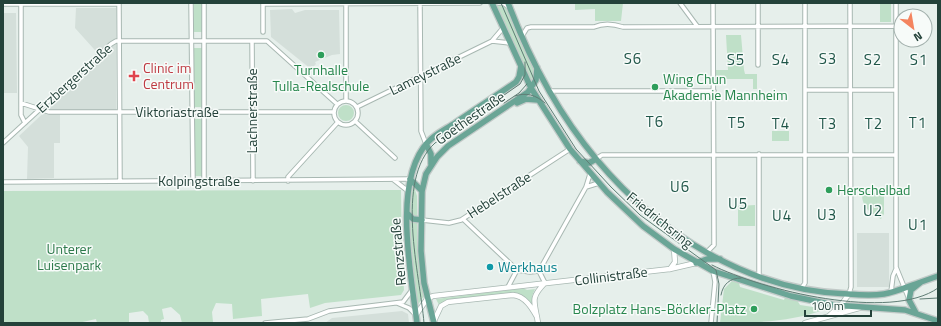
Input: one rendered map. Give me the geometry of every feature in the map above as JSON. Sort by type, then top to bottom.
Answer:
[{"type":"main road","name":"Friedrichsring","points":[[492,3],[531,88],[579,161],[599,184],[643,226],[674,249],[696,263],[713,271],[791,296],[841,305],[898,309],[916,313],[938,321]]},
{"type":"main road","name":"Friedrichsring","points":[[509,5],[522,36],[551,91],[596,159],[619,184],[653,216],[686,240],[722,260],[759,277],[801,289],[849,294],[881,294],[938,276]]},
{"type":"main road","name":"Goethestraße","points":[[410,179],[415,160],[426,144],[516,82],[519,77],[521,66]]},
{"type":"main road","points":[[531,88],[537,76],[537,66]]},
{"type":"main road","name":"Goethestraße","points":[[422,220],[422,191],[426,174],[431,165],[448,146],[512,103],[531,88]]},
{"type":"main road","points":[[512,103],[531,99],[538,100]]},
{"type":"main road","points":[[426,144],[431,154],[431,165]]},
{"type":"main road","points":[[579,161],[589,163],[596,159]]},
{"type":"main road","points":[[410,179],[422,191]]},
{"type":"main road","name":"Renzstraße","points":[[410,179],[406,213],[417,323]]},
{"type":"main road","points":[[406,213],[413,220],[422,220]]},
{"type":"main road","name":"Renzstraße","points":[[422,220],[422,263],[434,322]]},
{"type":"main road","points":[[696,263],[707,259],[722,260]]},
{"type":"main road","points":[[916,313],[910,301],[911,290],[921,282]]},
{"type":"street","points":[[3,4],[120,3],[120,181]]},
{"type":"street","points":[[191,3],[192,181]]},
{"type":"street","points":[[204,3],[204,181]]},
{"type":"street","points":[[263,32],[263,3],[479,3]]},
{"type":"street","points":[[346,3],[346,100]]},
{"type":"street","points":[[420,3],[421,131],[426,144]]},
{"type":"street","points":[[498,3],[509,5]]},
{"type":"street","points":[[680,3],[697,26]]},
{"type":"street","points":[[708,252],[714,245],[713,3]]},
{"type":"street","points":[[758,3],[758,65]]},
{"type":"street","points":[[801,289],[805,283],[805,3]]},
{"type":"street","points":[[828,317],[841,305],[849,294],[851,287],[850,3]]},
{"type":"street","points":[[21,4],[21,103],[22,119],[25,123]]},
{"type":"street","points":[[522,36],[527,28],[531,27],[594,27],[599,25],[617,25],[623,27],[893,26]]},
{"type":"street","name":"Lameystraße","points":[[357,107],[492,41],[503,28]]},
{"type":"street","name":"Erzbergerstraße","points":[[3,143],[110,44],[120,41],[267,41],[337,104]]},
{"type":"street","name":"Lachnerstraße","points":[[252,41],[252,181]]},
{"type":"street","points":[[492,41],[510,43]]},
{"type":"street","points":[[896,48],[896,270],[910,301]]},
{"type":"street","points":[[804,90],[896,90]]},
{"type":"street","points":[[551,91],[714,91]]},
{"type":"street","points":[[346,100],[352,102],[357,107],[358,114],[355,121],[348,125],[338,122],[334,112],[337,104],[346,100]]},
{"type":"street","name":"Viktoriastraße","points":[[21,103],[49,112],[334,112]]},
{"type":"street","points":[[355,121],[395,158]]},
{"type":"street","points":[[288,181],[288,177],[338,122]]},
{"type":"street","name":"Hebelstraße","points":[[422,220],[449,222],[463,219],[570,148]]},
{"type":"street","points":[[759,154],[759,277]]},
{"type":"street","points":[[596,159],[602,155],[896,155]]},
{"type":"street","points":[[540,271],[586,187],[590,174]]},
{"type":"street","name":"Kolpingstraße","points":[[3,182],[410,179]]},
{"type":"street","points":[[394,180],[408,191]]},
{"type":"street","points":[[586,187],[599,184]]},
{"type":"street","points":[[463,219],[517,270],[530,272],[540,271]]},
{"type":"street","points":[[670,269],[675,262],[674,249]]},
{"type":"street","name":"Collinistraße","points":[[428,298],[433,296],[508,287],[670,269],[696,263]]},
{"type":"street","points":[[508,287],[517,270]]},
{"type":"street","points":[[891,292],[893,276],[896,270]]},
{"type":"street","points":[[538,323],[535,294],[545,283],[540,271]]},
{"type":"street","points":[[711,323],[715,282],[713,271]]},
{"type":"street","points":[[265,323],[308,321],[329,311],[396,303],[406,300],[413,288]]},
{"type":"street","points":[[434,322],[441,306],[448,302],[513,295],[519,296],[528,303],[537,317]]},
{"type":"street","points":[[396,303],[411,310],[416,315],[428,298]]},
{"type":"street","points":[[805,323],[862,307]]},
{"type":"shaded area","points":[[76,8],[116,8],[116,111],[60,111],[60,143],[54,143],[54,178],[27,179],[28,147],[19,136],[102,58],[75,28]]},
{"type":"shaded area","points":[[292,9],[295,13],[305,10],[339,10],[340,54],[332,55],[315,62],[316,64],[311,69],[271,37],[270,10]]},
{"type":"shaded area","points":[[3,13],[16,13],[17,93],[3,93]]},
{"type":"shaded area","points":[[857,233],[889,233],[889,287],[857,287]]},
{"type":"shaded area","points":[[402,311],[408,314],[409,323],[325,323],[332,318]]},
{"type":"green space","points":[[194,3],[202,3],[202,32],[194,32]]},
{"type":"green space","points":[[575,3],[623,3],[621,21],[595,21],[595,9],[575,10]]},
{"type":"green space","points":[[880,3],[891,3],[891,22],[880,22]]},
{"type":"green space","points":[[499,5],[505,6],[534,67],[532,83],[497,8]]},
{"type":"green space","points":[[726,35],[741,35],[745,74],[757,74],[757,89],[753,89],[753,79],[716,79],[716,70],[728,70]]},
{"type":"green space","points":[[194,48],[202,48],[202,107],[194,107]]},
{"type":"green space","points":[[346,105],[352,107],[354,113],[352,119],[346,121],[340,119],[338,113],[340,107]]},
{"type":"green space","points":[[194,119],[202,119],[202,176],[194,176]]},
{"type":"green space","points":[[772,131],[789,131],[789,141],[772,141]]},
{"type":"green space","points":[[413,183],[417,196],[417,246],[424,296],[417,306],[409,221]]},
{"type":"green space","name":"Unterer Luisenpark","points":[[401,190],[404,290],[401,295],[325,303],[310,308],[308,294],[261,299],[262,316],[233,319],[232,304],[216,303],[212,312],[213,322],[182,323],[180,315],[171,307],[162,309],[164,319],[161,320],[161,323],[149,323],[148,316],[143,311],[129,313],[129,323],[97,323],[96,319],[78,323],[3,323],[3,191]]},
{"type":"green space","points":[[872,193],[882,193],[884,195],[884,214],[881,219],[865,207],[862,199],[862,195],[871,195]]},
{"type":"green space","points":[[755,205],[755,226],[738,226],[738,206]]},
{"type":"green space","points":[[732,281],[739,283],[740,287],[784,300],[785,297],[797,300],[800,305],[826,309],[800,317],[773,321],[720,323],[724,289]]},
{"type":"green space","points":[[523,288],[527,290],[535,289],[532,296],[532,305],[523,296],[514,293],[447,301],[439,305],[436,299]]},
{"type":"tram line","points":[[501,3],[539,91],[576,149],[611,187],[640,215],[716,270],[719,284],[717,323]]},
{"type":"tram line","points":[[424,323],[415,254],[412,203],[415,180],[423,159],[435,143],[520,84],[525,75],[525,62]]},
{"type":"tram line","points":[[504,103],[519,93],[527,84]]},
{"type":"tram line","points":[[515,96],[523,94],[531,95],[545,103]]},
{"type":"tram line","points":[[712,265],[734,275],[761,284],[826,299],[859,302],[890,302],[917,298],[938,288]]},
{"type":"tram line","points":[[721,295],[723,288],[730,280],[741,278]]},
{"type":"tram line","points":[[920,299],[938,298]]},
{"type":"place","name":"Turnhalle Tulla-Realschule","points":[[321,55]]},
{"type":"place","name":"Clinic im Centrum","points":[[134,76]]},
{"type":"place","name":"Wing Chun Akademie Mannheim","points":[[655,87]]},
{"type":"place","name":"Herschelbad","points":[[829,190]]},
{"type":"place","name":"Werkhaus","points":[[490,267]]},
{"type":"place","name":"Bolzplatz Hans-Böckler-Platz","points":[[754,309]]},
{"type":"district","name":"S6","points":[[633,59]]},
{"type":"district","name":"S3","points":[[828,59]]},
{"type":"district","name":"S5","points":[[736,60]]},
{"type":"district","name":"S4","points":[[781,60]]},
{"type":"district","name":"S2","points":[[873,60]]},
{"type":"district","name":"S1","points":[[919,60]]},
{"type":"district","name":"T6","points":[[655,122]]},
{"type":"district","name":"T5","points":[[737,123]]},
{"type":"district","name":"T1","points":[[918,123]]},
{"type":"district","name":"T4","points":[[781,124]]},
{"type":"district","name":"T3","points":[[828,124]]},
{"type":"district","name":"T2","points":[[874,124]]},
{"type":"district","name":"U6","points":[[680,187]]},
{"type":"district","name":"U5","points":[[738,204]]},
{"type":"district","name":"U2","points":[[873,211]]},
{"type":"district","name":"U3","points":[[827,215]]},
{"type":"district","name":"U4","points":[[782,216]]},
{"type":"district","name":"U1","points":[[918,225]]}]
